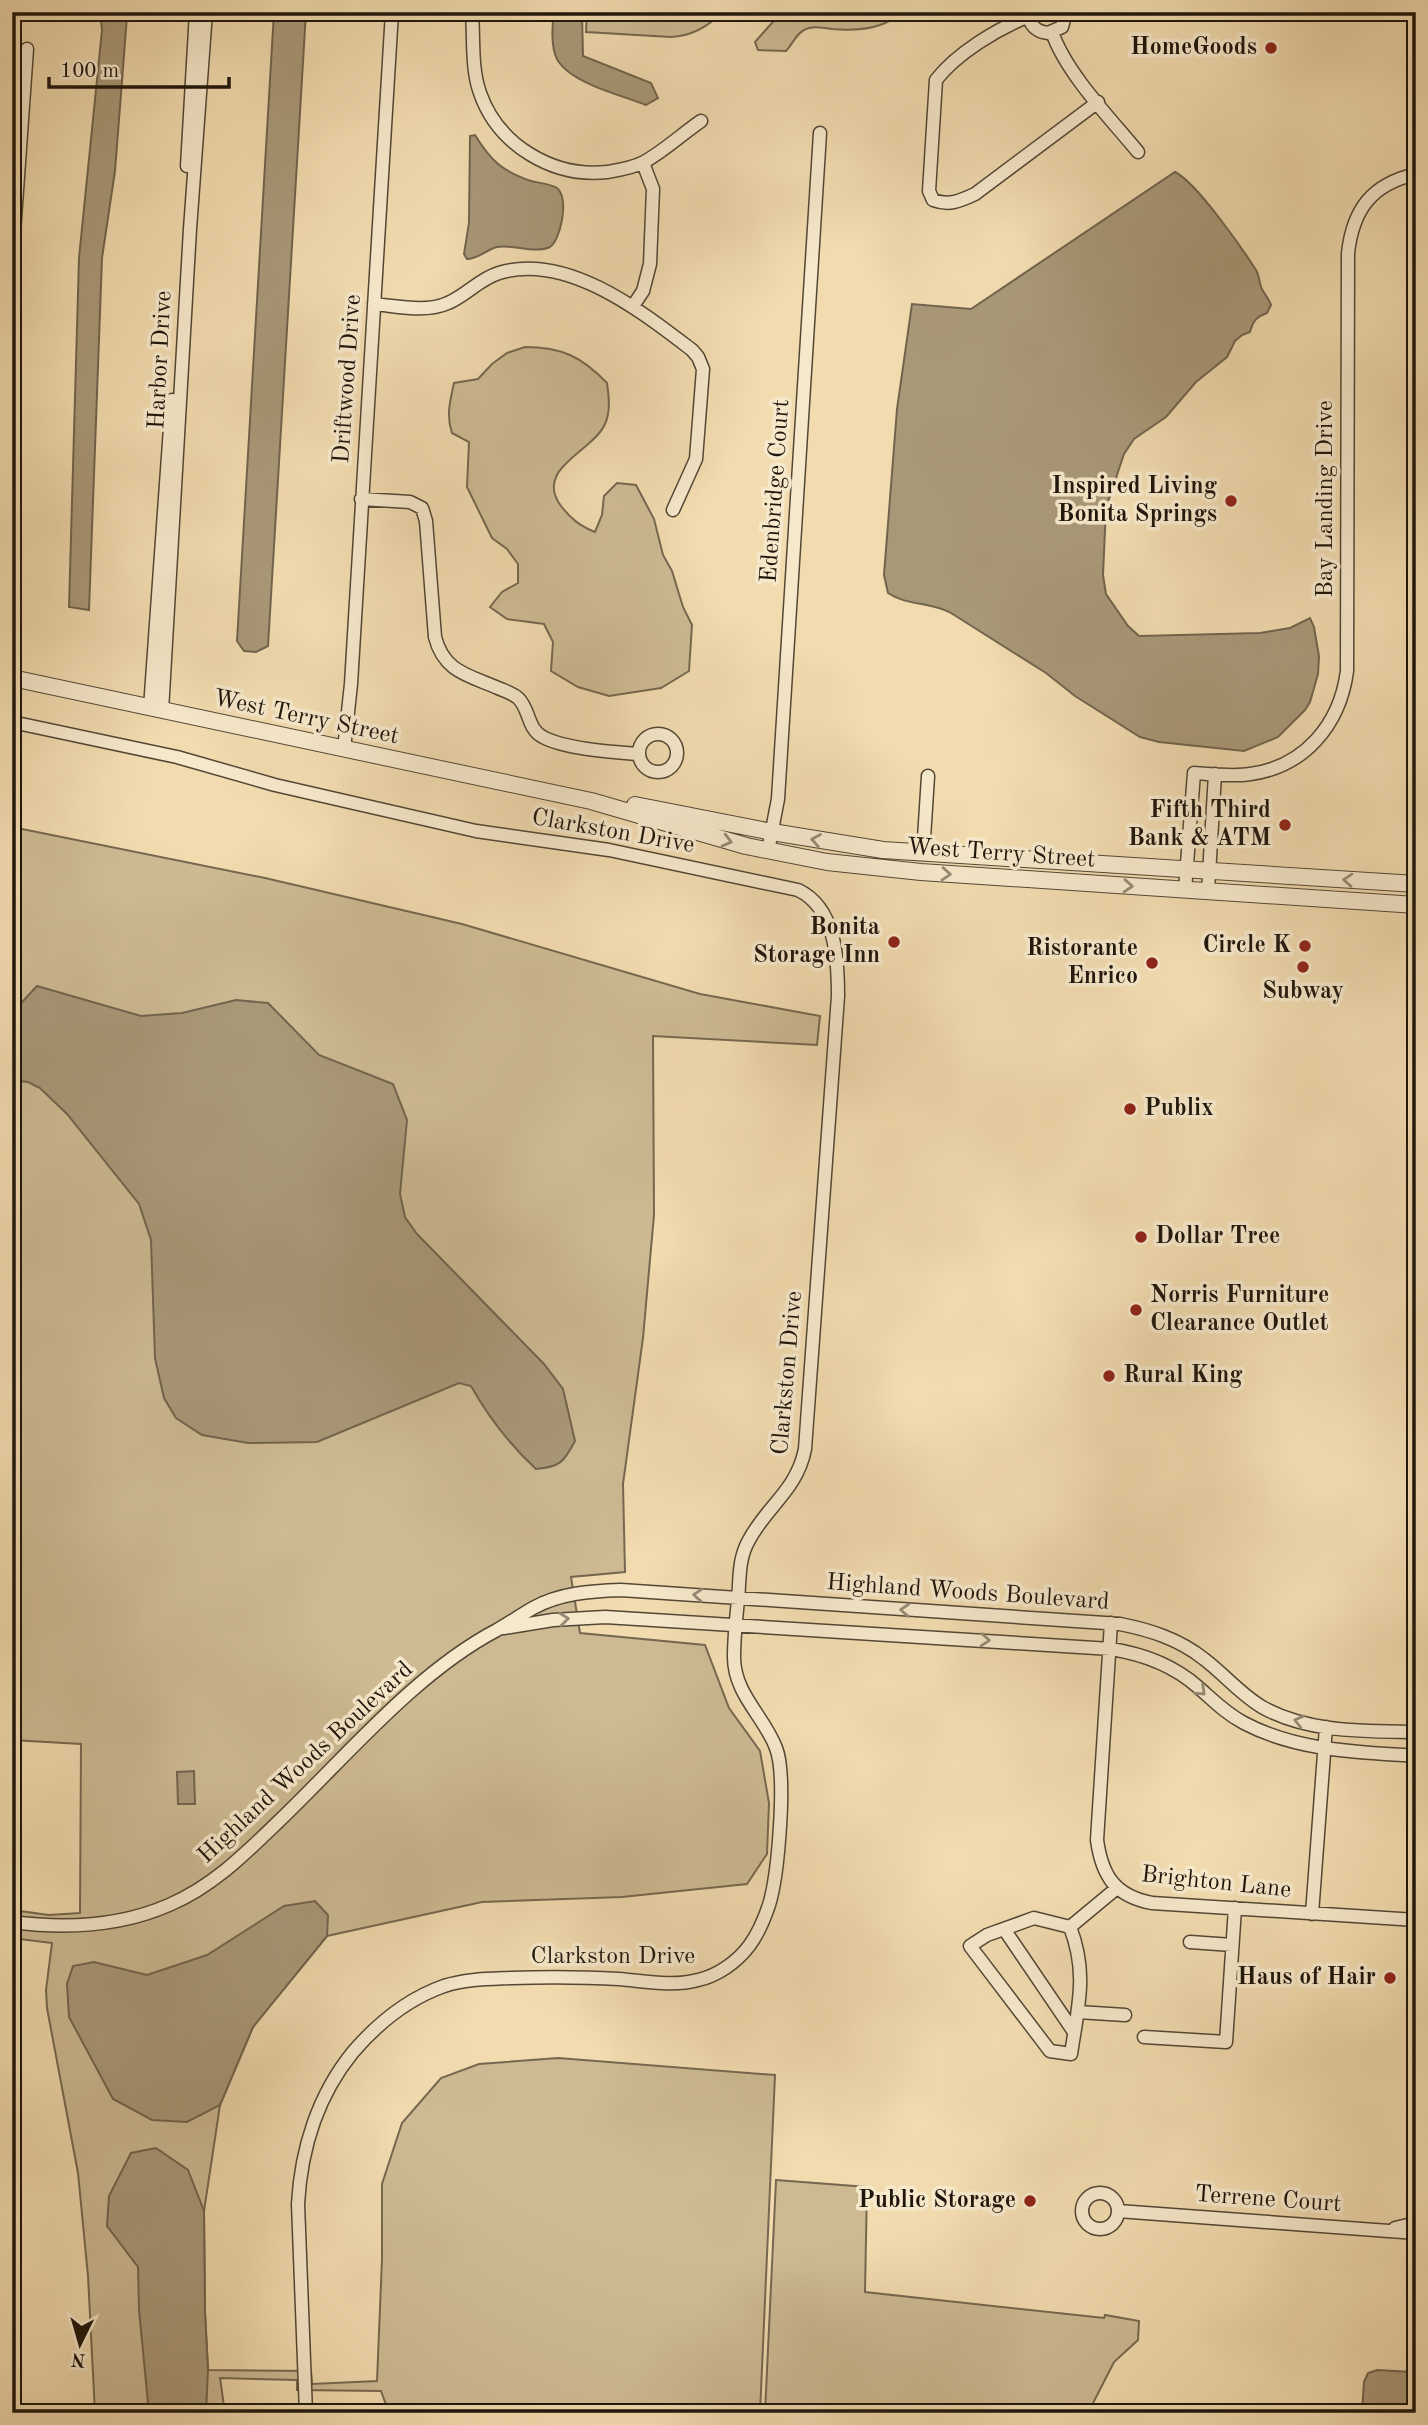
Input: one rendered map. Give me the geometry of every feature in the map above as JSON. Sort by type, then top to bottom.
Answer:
[{"type":"street","name":"Harbor Drive","points":[[156,710],[196,12]]},
{"type":"street","name":"Harbor Drive","points":[[156,710],[206,12]]},
{"type":"street","name":"Driftwood Drive","points":[[344,749],[351,684],[391,12]]},
{"type":"street","points":[[472,12],[476,78],[480,93],[493,119],[513,141],[546,163],[572,171],[601,173],[643,163],[701,121]]},
{"type":"street","points":[[1066,12],[1062,27],[1042,33],[1036,30],[1029,14],[992,34],[944,69],[936,80],[929,191],[933,200],[943,204],[953,203],[975,194],[1098,102]]},
{"type":"street","points":[[1052,32],[1058,49],[1070,68],[1138,152]]},
{"type":"street","points":[[12,261],[27,49]]},
{"type":"street","name":"Edenbridge Court","points":[[768,851],[778,799],[820,133]]},
{"type":"street","points":[[633,306],[643,291],[650,264],[653,189],[643,163]]},
{"type":"street","name":"Bay Landing Drive","points":[[1185,890],[1194,772],[1246,775],[1280,767],[1313,745],[1325,730],[1340,702],[1347,671],[1350,233],[1363,205],[1378,189],[1398,178],[1416,174]]},
{"type":"street","points":[[373,304],[437,307],[449,303],[486,278],[525,269],[552,272],[588,283],[633,306],[692,350],[703,369],[696,459],[673,510]]},
{"type":"street","points":[[361,499],[410,502],[422,508],[426,521],[435,637],[438,650],[445,661],[455,670],[514,694],[524,704],[533,730],[544,738],[581,747],[639,754]]},
{"type":"street","name":"West Terry Street","points":[[12,678],[591,801],[768,851],[827,862],[899,870],[1416,905]]},
{"type":"street","name":"Clarkston Drive","points":[[12,722],[177,757],[294,789],[493,834],[608,850],[798,890],[810,895],[819,905],[826,918],[835,949],[838,996],[805,1450],[795,1480],[750,1537],[740,1566],[734,1660],[736,1673],[749,1705],[777,1750],[781,1768],[774,1882],[769,1905],[756,1934],[737,1959],[709,1977],[668,1983],[569,1976],[472,1980],[446,1986],[404,2005],[364,2039],[348,2059],[321,2103],[308,2139],[301,2173],[298,2204],[306,2413]]},
{"type":"street","points":[[1208,891],[1215,774]]},
{"type":"street","points":[[923,854],[928,776]]},
{"type":"street","name":"West Terry Street","points":[[591,801],[626,803],[856,847],[923,854],[1416,884]]},
{"type":"street","name":"Highland Woods Boulevard","points":[[12,1922],[55,1927],[102,1924],[154,1911],[200,1889],[239,1860],[440,1665],[468,1645],[535,1607],[552,1600],[588,1592],[621,1590],[1111,1623],[1146,1629],[1170,1638],[1204,1658],[1242,1693],[1265,1709],[1295,1720],[1326,1727],[1416,1732]]},
{"type":"street","name":"Highland Woods Boulevard","points":[[497,1630],[553,1620],[605,1617],[1111,1649],[1141,1655],[1169,1667],[1198,1687],[1215,1705],[1244,1723],[1284,1740],[1324,1748],[1416,1756]]},
{"type":"street","name":"Brighton Lane","points":[[1111,1623],[1097,1840],[1102,1867],[1117,1888],[1128,1896],[1152,1903],[1416,1920]]},
{"type":"street","points":[[1312,1914],[1326,1727]]},
{"type":"street","points":[[1070,1927],[1117,1888]]},
{"type":"street","points":[[1144,2037],[1226,2042],[1235,1908]]},
{"type":"street","points":[[1034,1918],[1070,1927],[1078,1949],[1081,1996],[1071,2054],[1050,2051],[970,1946],[1034,1918]]},
{"type":"street","points":[[1004,1929],[1074,2032]]},
{"type":"street","points":[[1190,1942],[1232,1945]]},
{"type":"street","points":[[1078,2012],[1125,2015]]},
{"type":"street","name":"Terrene Court","points":[[1118,2211],[1416,2233]]},
{"type":"street","points":[[1391,2230],[1416,2223]]},
{"type":"shaded area","points":[[100,12],[126,12],[127,16],[115,171],[102,258],[89,610],[69,607],[79,258],[102,30]]},
{"type":"shaded area","points":[[274,12],[306,12],[268,646],[256,652],[244,651],[237,641]]},
{"type":"shaded area","points":[[554,12],[582,12],[583,56],[651,83],[658,98],[646,105],[586,82],[565,69],[554,50]]},
{"type":"shaded area","points":[[587,12],[722,12],[699,30],[671,37],[586,32]]},
{"type":"shaded area","points":[[749,12],[901,12],[886,23],[869,28],[807,28],[786,51],[758,50],[755,42],[779,15]]},
{"type":"shaded area","points":[[475,135],[486,152],[505,169],[531,181],[557,188],[561,193],[562,219],[557,237],[550,247],[538,250],[497,247],[467,259],[464,254],[469,223],[470,136]]},
{"type":"shaded area","points":[[1175,172],[1195,188],[1230,232],[1256,270],[1271,305],[1267,313],[1252,325],[1250,332],[1235,341],[1227,357],[1196,382],[1166,417],[1134,439],[1124,454],[1106,508],[1103,575],[1106,594],[1128,626],[1139,636],[1260,633],[1290,628],[1310,618],[1319,656],[1318,674],[1310,702],[1278,737],[1244,751],[1159,742],[1140,737],[951,613],[903,600],[888,593],[884,575],[897,409],[912,304],[971,309]]},
{"type":"shaded area","points":[[525,347],[550,349],[570,355],[589,366],[607,383],[609,410],[604,426],[559,472],[554,482],[555,493],[561,506],[572,518],[595,532],[602,515],[604,496],[617,483],[636,485],[654,519],[663,555],[672,571],[683,607],[692,625],[689,671],[661,688],[609,696],[578,687],[551,671],[553,642],[544,624],[507,619],[490,607],[502,592],[518,583],[518,564],[507,549],[492,538],[467,487],[469,442],[452,433],[449,421],[450,402],[454,383],[478,379],[507,353]]},
{"type":"shaded area","points":[[12,827],[265,878],[462,924],[700,994],[820,1016],[817,1045],[653,1036],[654,1215],[643,1338],[623,1484],[625,1572],[571,1577],[580,1633],[705,1645],[729,1708],[760,1751],[769,1803],[767,1854],[747,1884],[622,1897],[482,1902],[327,1936],[253,2027],[220,2105],[204,2211],[208,2370],[311,2371],[312,2384],[377,2381],[382,2184],[402,2123],[441,2078],[479,2064],[558,2058],[775,2075],[760,2413],[389,2413],[381,2391],[297,2390],[297,2380],[220,2378],[225,2413],[95,2413],[88,2276],[78,2173],[47,2008],[46,1990],[52,1943],[12,1938],[12,1910],[49,1915],[80,1913],[81,1744],[12,1740]]},
{"type":"shaded area","points":[[37,986],[141,1016],[182,1013],[236,1000],[268,1003],[319,1055],[393,1084],[407,1120],[400,1194],[405,1217],[417,1234],[544,1364],[563,1389],[575,1441],[564,1459],[551,1467],[536,1469],[500,1430],[471,1386],[459,1383],[317,1442],[248,1443],[202,1435],[176,1418],[164,1398],[155,1358],[151,1240],[139,1204],[67,1114],[40,1088],[28,1082],[12,1080],[12,1018]]},
{"type":"shaded area","points":[[194,1771],[195,1804],[178,1804],[177,1772]]},
{"type":"shaded area","points":[[315,1901],[328,1915],[327,1936],[253,2027],[220,2105],[187,2122],[152,2120],[113,2099],[69,2017],[67,1984],[73,1966],[94,1962],[147,1975],[207,1955],[284,1906]]},
{"type":"shaded area","points":[[156,2148],[188,2170],[204,2211],[208,2370],[206,2413],[149,2413],[139,2310],[138,2267],[107,2226],[109,2196],[131,2153]]},
{"type":"shaded area","points":[[776,2180],[867,2187],[865,2292],[1104,2318],[1105,2315],[1139,2321],[1138,2340],[1114,2362],[1088,2413],[765,2413]]},
{"type":"shaded area","points":[[1377,2370],[1412,2372],[1415,2377],[1413,2413],[1362,2413],[1364,2382],[1368,2373]]},
{"type":"place","name":"HomeGoods","points":[[1271,48]]},
{"type":"place","name":"Inspired Living Bonita Springs","points":[[1231,501]]},
{"type":"place","name":"Fifth Third Bank & ATM","points":[[1285,825]]},
{"type":"place","name":"Bonita Storage Inn","points":[[894,942]]},
{"type":"place","name":"Circle K","points":[[1305,946]]},
{"type":"place","name":"Ristorante Enrico","points":[[1152,963]]},
{"type":"place","name":"Subway","points":[[1303,967]]},
{"type":"place","name":"Publix","points":[[1130,1109]]},
{"type":"place","name":"Dollar Tree","points":[[1141,1237]]},
{"type":"place","name":"Norris Furniture Clearance Outlet","points":[[1136,1310]]},
{"type":"place","name":"Rural King","points":[[1109,1376]]},
{"type":"place","name":"Haus of Hair","points":[[1390,1978]]},
{"type":"place","name":"Public Storage","points":[[1030,2201]]}]
